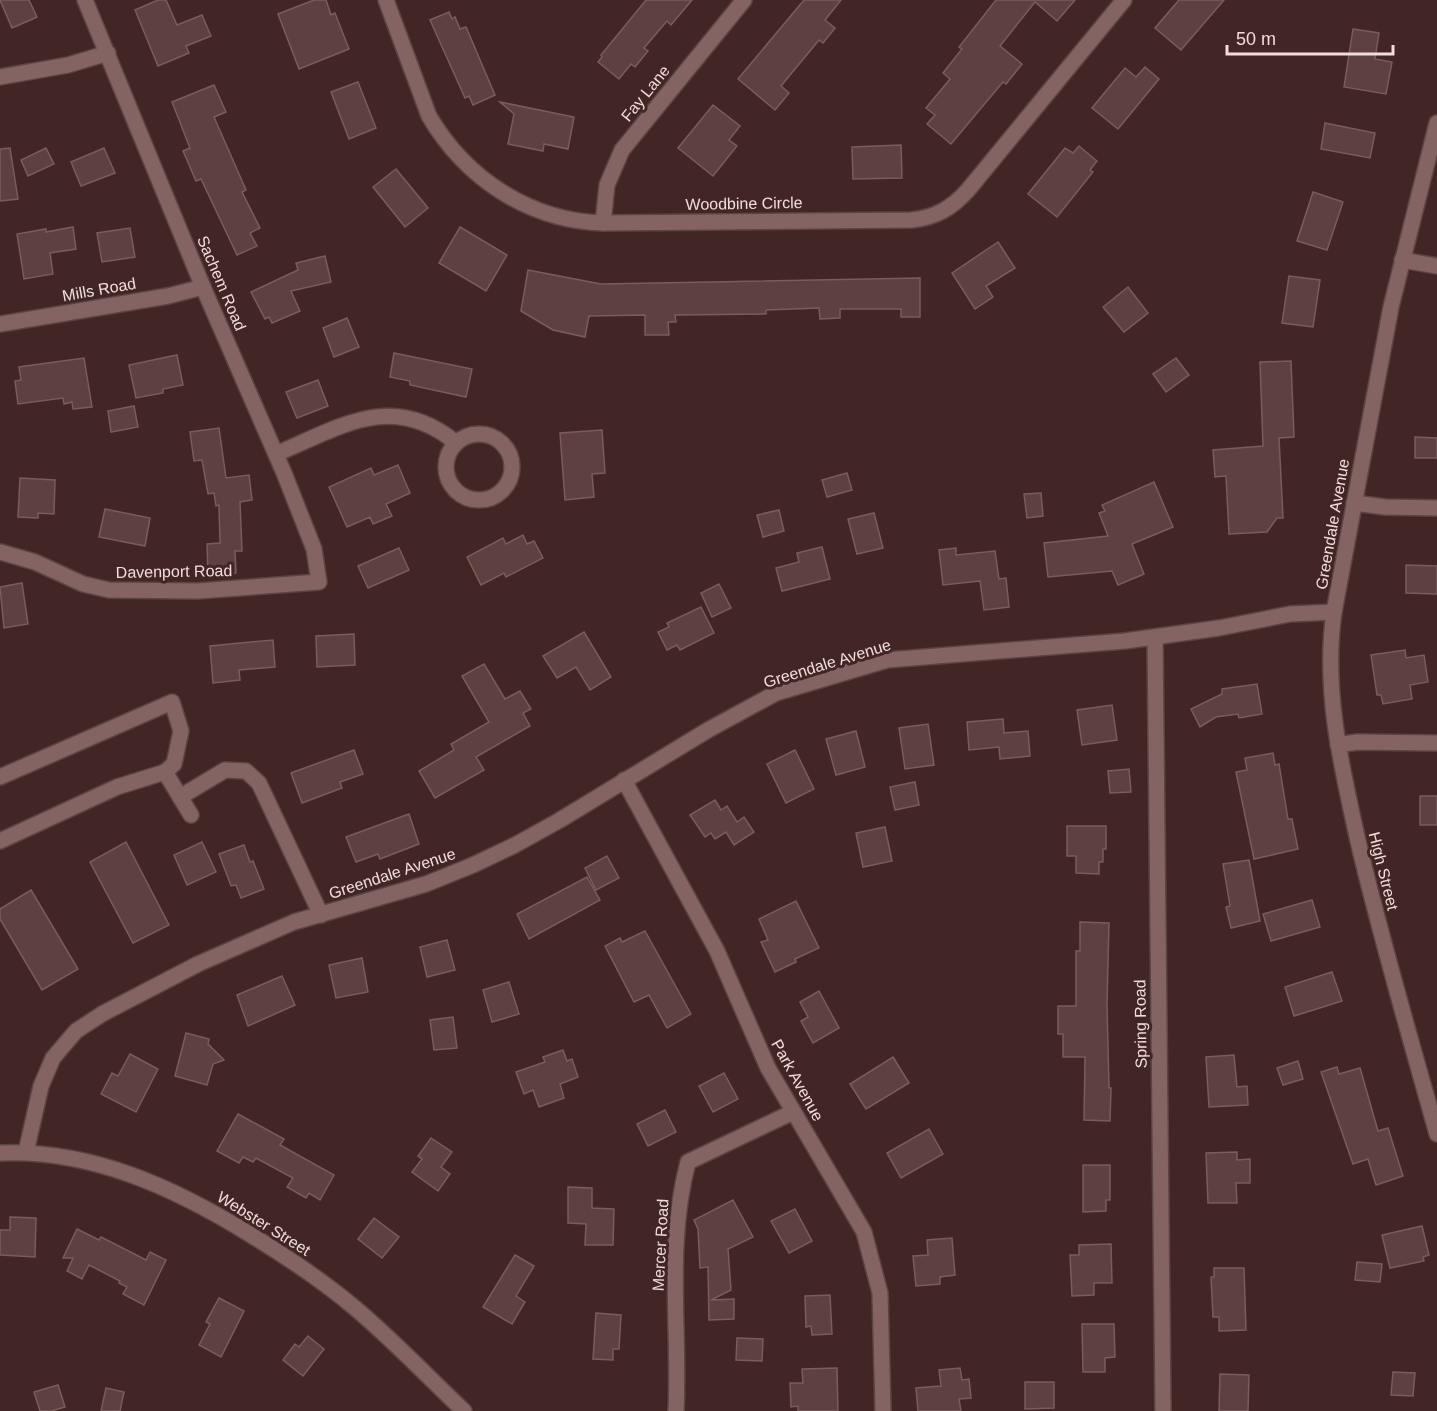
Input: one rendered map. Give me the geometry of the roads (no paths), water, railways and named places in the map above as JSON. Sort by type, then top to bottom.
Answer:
[{"type":"street","name":"Sachem Road","points":[[85,0],[203,287],[276,454],[314,549],[320,582]]},
{"type":"street","name":"Woodbine Circle","points":[[386,0],[429,116],[460,160],[493,187],[527,206],[564,219],[603,223],[911,220],[923,219],[942,212],[960,200],[1124,0]]},
{"type":"street","name":"Fay Lane","points":[[603,223],[607,185],[622,150],[744,0]]},
{"type":"street","points":[[0,77],[68,65],[108,53]]},
{"type":"street","name":"Greendale Avenue","points":[[26,1152],[41,1086],[53,1058],[76,1031],[102,1014],[220,953],[294,922],[426,884],[515,845],[708,730],[776,693],[887,660],[1155,637],[1219,628],[1290,614],[1312,611],[1334,612],[1402,260],[1437,123]]},
{"type":"street","points":[[1402,260],[1437,266]]},
{"type":"street","name":"Mills Road","points":[[0,324],[168,296],[203,287]]},
{"type":"street","points":[[276,454],[349,424],[376,416],[399,417],[427,424],[455,442]]},
{"type":"street","points":[[480,433],[494,437],[504,445],[511,457],[512,470],[508,483],[499,493],[487,500],[475,500],[463,497],[453,489],[447,478],[445,465],[448,453],[455,442],[467,435],[480,433]]},
{"type":"street","points":[[1354,503],[1385,507],[1437,508]]},
{"type":"street","name":"Davenport Road","points":[[0,552],[36,562],[83,584],[109,590],[198,591],[320,582]]},
{"type":"street","name":"High Street","points":[[1334,612],[1330,674],[1338,745],[1369,889],[1437,1134]]},
{"type":"street","name":"Spring Road","points":[[1155,637],[1163,1411]]},
{"type":"street","points":[[0,777],[172,702],[181,731],[174,764],[165,772],[117,787],[0,841]]},
{"type":"street","points":[[1338,745],[1357,742],[1437,742]]},
{"type":"street","points":[[180,797],[225,770],[246,771],[259,783],[321,915]]},
{"type":"street","points":[[165,772],[191,815]]},
{"type":"street","name":"Park Avenue","points":[[624,780],[717,951],[768,1068],[864,1232],[880,1293],[883,1411]]},
{"type":"street","name":"Mercer Road","points":[[676,1411],[676,1228],[680,1192],[688,1161],[793,1112]]},
{"type":"street","name":"Webster Street","points":[[0,1153],[26,1152],[79,1160],[129,1174],[190,1200],[310,1273],[354,1307],[398,1346],[464,1411]]}]
